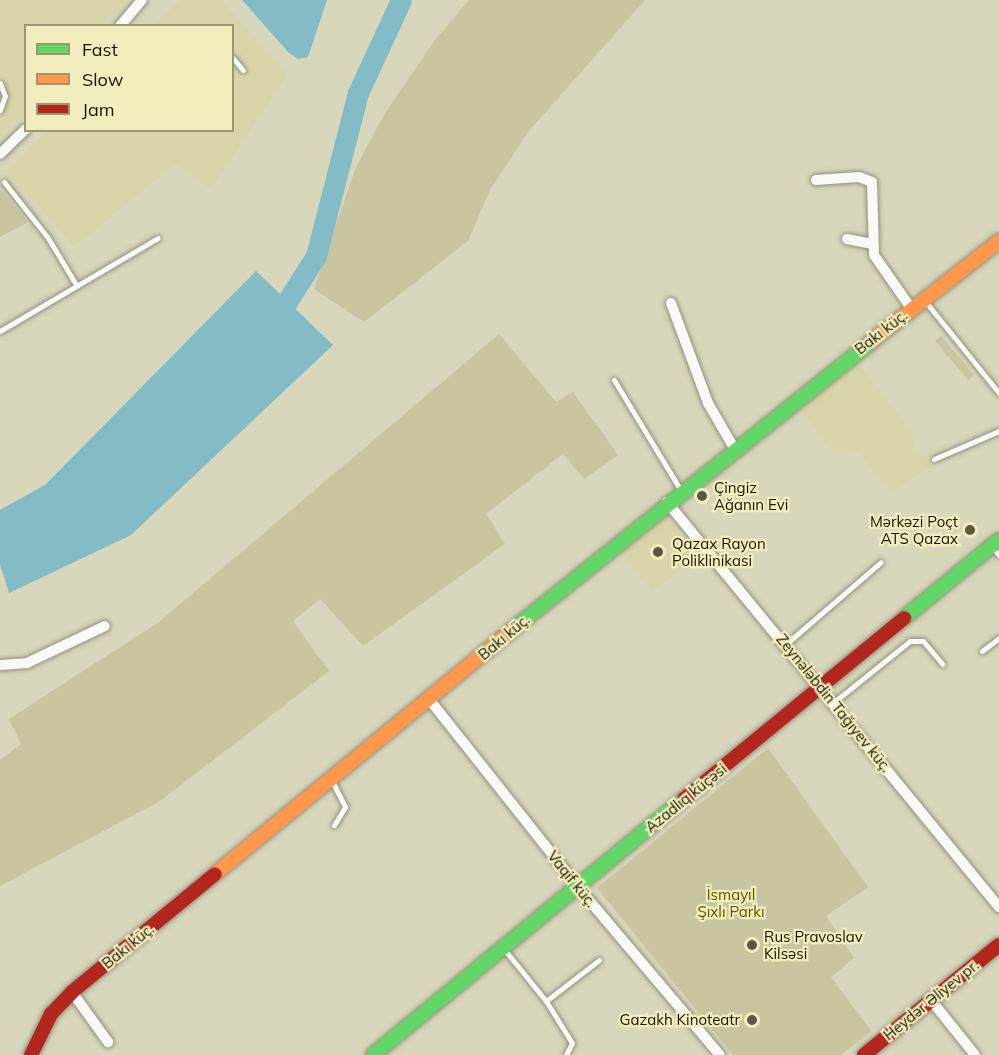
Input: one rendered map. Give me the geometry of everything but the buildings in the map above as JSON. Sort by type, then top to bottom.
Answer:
[{"type":"street","points":[[122,24],[142,0]]},
{"type":"street","points":[[0,154],[24,131]]},
{"type":"street","points":[[816,180],[859,177],[872,182],[872,244],[878,264],[911,308]]},
{"type":"street","points":[[847,239],[872,244]]},
{"type":"street","name":"Bakı küç.","points":[[31,1055],[51,1014],[72,992],[681,490],[999,241]]},
{"type":"street","points":[[671,303],[708,403],[734,448]]},
{"type":"street","name":"Zeynələbdin Tağıyev küç.","points":[[667,502],[822,687],[999,908]]},
{"type":"street","name":"Azadlıq küçəsi","points":[[372,1055],[996,547]]},
{"type":"street","points":[[0,665],[27,663],[105,626]]},
{"type":"street","name":"Vaqif küç.","points":[[429,699],[577,886],[720,1055]]},
{"type":"street","name":"Heydər Əliyev pr.","points":[[864,1055],[999,945]]},
{"type":"street","points":[[72,992],[108,1042]]},
{"type":"street","points":[[931,1000],[975,1055]]},
{"type":"lane","points":[[234,59],[243,70]]},
{"type":"lane","points":[[0,83],[5,96],[0,110]]},
{"type":"lane","points":[[4,182],[48,238],[77,286]]},
{"type":"lane","points":[[0,331],[158,238]]},
{"type":"lane","points":[[923,299],[999,393]]},
{"type":"lane","points":[[614,380],[681,490]]},
{"type":"lane","points":[[934,459],[999,431]]},
{"type":"lane","points":[[786,644],[881,562]]},
{"type":"lane","points":[[982,651],[999,638]]},
{"type":"lane","points":[[834,702],[910,641],[923,641],[942,664]]},
{"type":"lane","points":[[331,780],[345,807],[334,825]]},
{"type":"lane","points":[[503,947],[546,1001],[572,1043],[566,1055]]},
{"type":"lane","points":[[546,1001],[599,960]]},
{"type":"shaded area","points":[[0,0],[127,0],[105,24],[24,24],[24,114],[0,138]]},
{"type":"shaded area","points":[[180,0],[221,0],[288,74],[211,189],[175,164],[74,247],[6,171],[46,132],[234,132],[234,24],[155,24]]},
{"type":"shaded area","points":[[858,363],[911,431],[916,454],[929,458],[932,466],[890,493],[858,451],[834,454],[800,409]]},
{"type":"shaded area","name":"Qazax Rayon Poliklinikasi","points":[[663,513],[698,554],[653,592],[618,551]]},
{"type":"green space","points":[[469,0],[645,0],[528,132],[490,190],[468,241],[364,322],[314,289],[356,167],[385,113],[435,40]]},
{"type":"green space","points":[[0,189],[28,222],[0,237]]},
{"type":"green space","points":[[499,334],[556,402],[573,392],[618,455],[584,479],[563,454],[486,514],[505,544],[363,646],[320,599],[293,621],[329,671],[160,801],[0,886],[0,760],[21,744],[9,719],[159,622]]},
{"type":"green space","points":[[941,336],[974,375],[968,380],[935,341]]},
{"type":"green space","name":"İsmayıl Şıxlı Parkı","points":[[768,748],[868,887],[826,916],[854,958],[831,977],[871,1031],[841,1055],[733,1055],[597,888]]},
{"type":"water","points":[[242,0],[327,0],[308,57],[298,59],[289,53]]},
{"type":"water","points":[[256,271],[333,345],[131,535],[9,593],[0,564],[0,510],[45,485]]},
{"type":"waterway","points":[[272,325],[316,256],[358,93],[401,0]]},
{"type":"traffic: fast","points":[[513,629],[872,341]]},
{"type":"traffic: fast","points":[[904,618],[999,540]]},
{"type":"traffic: fast","points":[[373,1055],[684,799]]},
{"type":"traffic: slow","points":[[872,341],[999,241]]},
{"type":"traffic: slow","points":[[215,874],[513,629]]},
{"type":"traffic: jam","points":[[684,799],[904,618]]},
{"type":"traffic: jam","points":[[31,1055],[51,1014],[72,992],[215,874]]},
{"type":"traffic: jam","points":[[864,1055],[999,945]]},
{"type":"place","name":"Çingiz Ağanın Evi","points":[[702,496]]},
{"type":"place","name":"Mərkəzi Poçt ATS Qazax","points":[[970,530]]},
{"type":"place","name":"Qazax Rayon Poliklinikasi","points":[[658,552]]},
{"type":"place","name":"Rus Pravoslav Kilsəsi","points":[[752,945]]},
{"type":"place","name":"Gazakh Kinoteatr","points":[[752,1020]]}]
